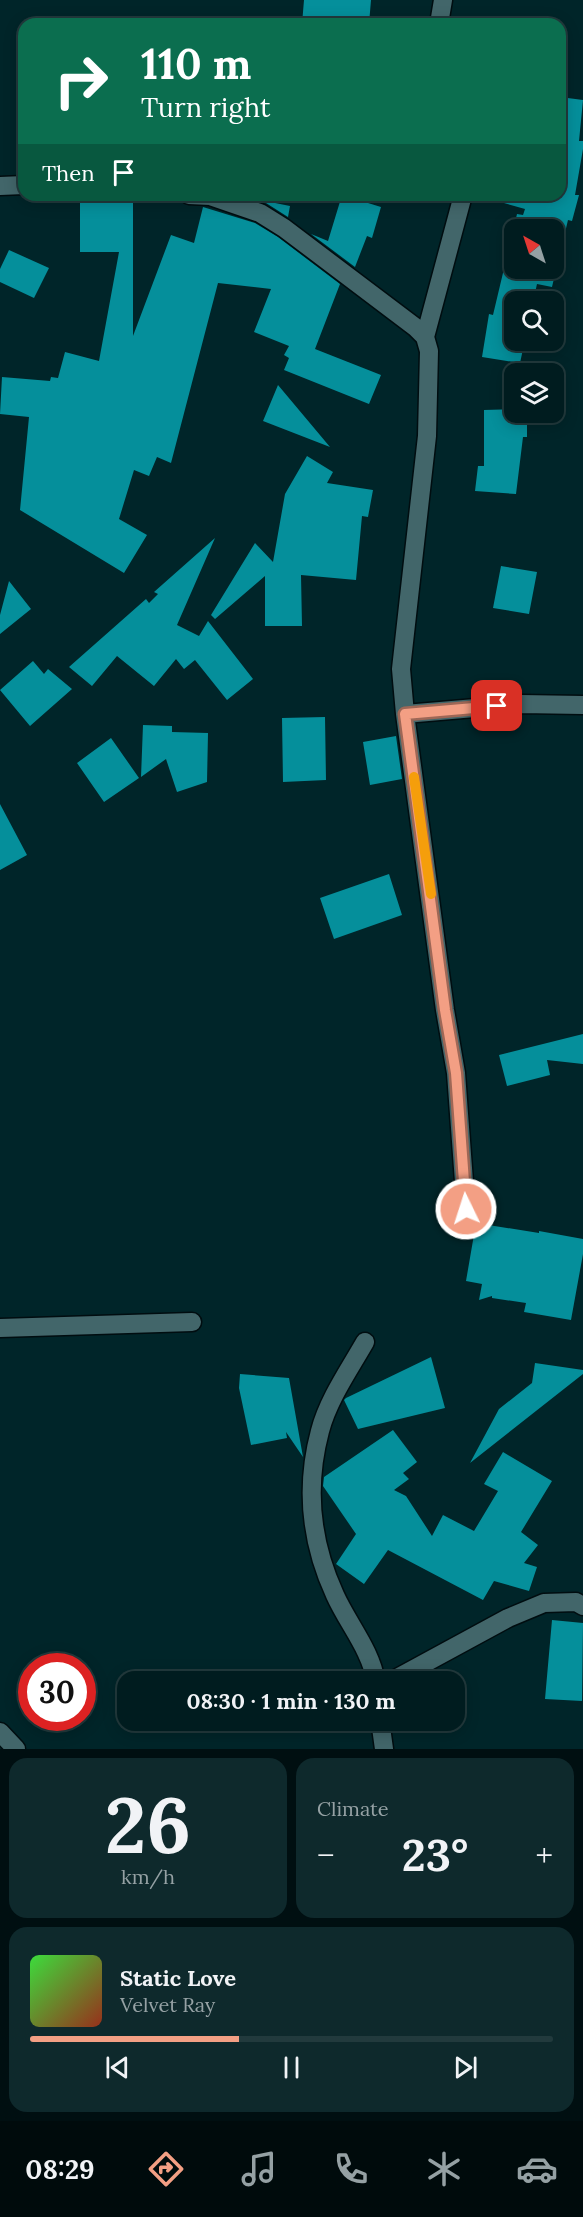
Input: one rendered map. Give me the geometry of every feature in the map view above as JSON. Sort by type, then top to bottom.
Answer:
[{"type":"street","points":[[440,18],[443,0]]},
{"type":"street","points":[[0,186],[18,185]]},
{"type":"street","points":[[225,201],[260,213],[326,259],[415,327],[425,337],[429,351],[427,436],[401,669],[445,1010],[456,1073],[466,1209]]},
{"type":"street","points":[[425,337],[461,201]]},
{"type":"street","points":[[405,714],[521,704],[583,705]]},
{"type":"street","points":[[0,1328],[192,1322]]},
{"type":"street","points":[[365,1342],[337,1391],[320,1430],[312,1472],[311,1506],[317,1544],[330,1584],[375,1671]]},
{"type":"street","points":[[410,1671],[508,1618],[544,1604],[576,1602],[583,1606]]},
{"type":"street","points":[[382,1731],[384,1749]]},
{"type":"street","points":[[0,1732],[16,1749]]},
{"type":"building","points":[[304,0],[371,0],[370,18],[302,18]]},
{"type":"building","points":[[566,98],[583,100],[579,141],[583,141],[583,149],[575,195],[579,195],[572,221],[568,220],[564,237],[564,219],[516,219],[517,214],[523,215],[525,209],[504,203],[504,201],[566,201]]},
{"type":"building","points":[[80,201],[133,201],[133,336],[171,235],[194,243],[203,207],[255,223],[278,237],[340,284],[315,349],[381,375],[369,404],[284,370],[289,358],[284,355],[289,346],[254,332],[271,289],[218,283],[171,463],[157,457],[149,476],[134,470],[119,519],[147,535],[124,573],[20,510],[29,417],[0,414],[2,377],[50,381],[51,377],[58,378],[65,352],[99,361],[119,252],[80,252]]},
{"type":"building","points":[[260,201],[290,206],[288,217]]},
{"type":"building","points":[[340,201],[362,201],[381,207],[372,238],[367,236],[355,267],[311,234],[328,241]]},
{"type":"building","points":[[9,250],[49,268],[34,298],[0,282],[0,269]]},
{"type":"building","points":[[504,269],[504,279],[554,279],[552,287],[537,284],[535,291],[504,291],[504,351],[523,351],[520,363],[482,357],[489,314],[493,315]]},
{"type":"building","points":[[278,385],[330,447],[263,421]]},
{"type":"building","points":[[504,409],[504,423],[527,423],[527,437],[523,437],[516,494],[475,491],[478,466],[484,466],[484,410]]},
{"type":"building","points":[[307,456],[333,472],[327,483],[373,490],[368,517],[362,516],[356,580],[301,575],[302,626],[265,626],[265,576],[215,619],[211,615],[255,543],[273,562],[285,494]]},
{"type":"building","points":[[215,538],[177,625],[199,636],[208,621],[253,679],[227,700],[195,660],[184,669],[176,659],[154,686],[117,656],[92,686],[69,667],[146,599],[149,603],[158,594],[154,592]]},
{"type":"building","points":[[501,566],[537,572],[529,614],[493,608]]},
{"type":"building","points":[[9,581],[31,609],[0,634],[0,615]]},
{"type":"building","points":[[33,661],[44,674],[48,669],[72,689],[30,726],[0,690]]},
{"type":"building","points":[[325,717],[326,780],[283,782],[282,718]]},
{"type":"building","points":[[143,725],[172,726],[172,732],[208,733],[207,782],[177,792],[166,759],[141,777]]},
{"type":"building","points":[[396,736],[402,779],[370,785],[363,742]]},
{"type":"building","points":[[111,738],[139,778],[104,802],[77,763]]},
{"type":"building","points":[[0,804],[27,855],[0,870]]},
{"type":"building","points":[[389,874],[402,915],[334,939],[320,898]]},
{"type":"building","points":[[583,1034],[583,1064],[547,1060],[550,1075],[507,1086],[499,1055]]},
{"type":"building","points":[[476,1223],[583,1239],[583,1254],[571,1320],[524,1312],[526,1303],[492,1298],[492,1296],[479,1300],[482,1284],[466,1281]]},
{"type":"building","points":[[431,1357],[445,1408],[358,1429],[344,1400],[346,1398]]},
{"type":"building","points":[[535,1363],[583,1370],[583,1374],[470,1463],[499,1409],[532,1383]]},
{"type":"building","points":[[240,1374],[289,1378],[303,1457],[286,1432],[287,1438],[251,1445],[239,1388]]},
{"type":"building","points":[[393,1430],[417,1462],[403,1473],[409,1479],[394,1490],[406,1496],[432,1536],[443,1515],[474,1531],[498,1491],[484,1484],[503,1452],[552,1481],[521,1532],[538,1545],[524,1563],[537,1567],[529,1591],[494,1581],[483,1600],[388,1550],[364,1584],[336,1564],[356,1534],[323,1486],[324,1477]]},
{"type":"building","points":[[552,1620],[583,1623],[582,1701],[545,1699]]},
{"type":"slow traffic","points":[[414,777],[431,894]]},
{"type":"route","points":[[466,1209],[456,1073],[445,1010],[405,714],[497,706]]}]
